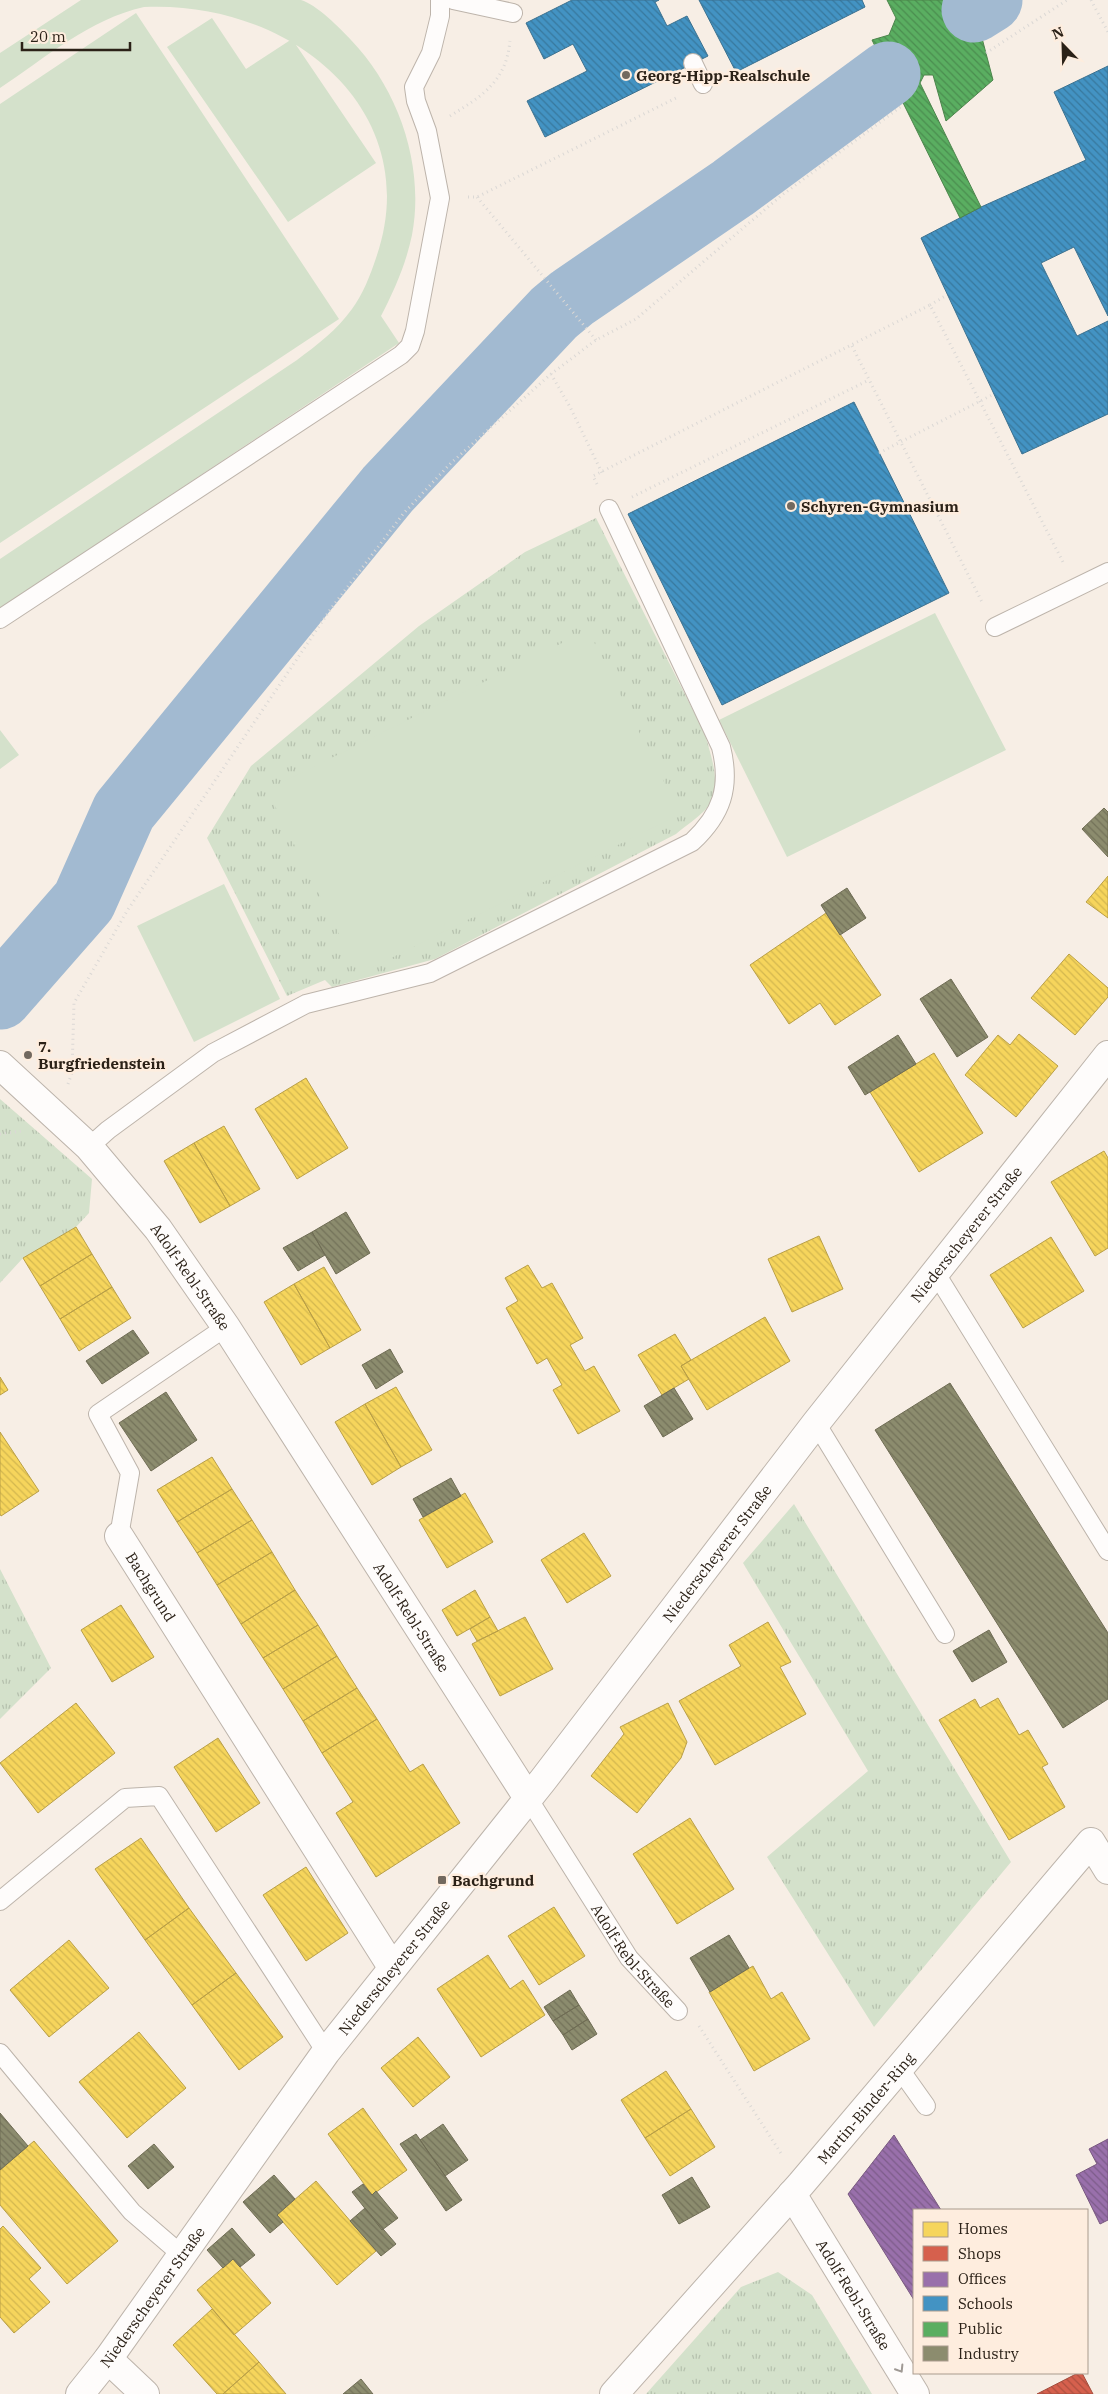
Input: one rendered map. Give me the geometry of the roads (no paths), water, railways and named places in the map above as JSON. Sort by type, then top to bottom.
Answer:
[{"type":"street","name":"Niederscheyerer Straße","points":[[80,2394],[108,2359],[326,2052],[528,1798],[816,1423],[1108,1055]]},
{"type":"street","name":"Adolf-Rebl-Straße","points":[[3,1067],[89,1147],[141,1207],[226,1327],[528,1798]]},
{"type":"street","name":"Bachgrund","points":[[119,1536],[392,1967]]},
{"type":"street","name":"Martin-Binder-Ring","points":[[614,2394],[796,2189],[1091,1842],[1108,1870]]},
{"type":"street","name":"Adolf-Rebl-Straße","points":[[796,2189],[916,2394]]},
{"type":"street","points":[[108,2359],[144,2394]]},
{"type":"lane","points":[[0,619],[393,361],[410,346],[419,313],[440,198],[427,131],[416,101],[414,87],[431,53],[440,16],[440,0]]},
{"type":"lane","points":[[454,0],[513,13]]},
{"type":"lane","points":[[694,63],[703,84]]},
{"type":"lane","points":[[89,1147],[108,1130],[213,1054],[306,1004],[430,973],[692,842],[702,832],[723,799],[726,788],[725,764],[720,747],[609,509]]},
{"type":"lane","points":[[995,627],[1108,572]]},
{"type":"lane","points":[[935,1272],[1108,1551]]},
{"type":"lane","points":[[119,1536],[130,1474],[98,1414],[226,1327]]},
{"type":"lane","points":[[816,1423],[945,1634]]},
{"type":"lane","name":"Niederscheyerer Straße","points":[[0,1901],[125,1798],[159,1796],[326,2052]]},
{"type":"lane","name":"Adolf-Rebl-Straße","points":[[528,1798],[629,1958],[678,2011]]},
{"type":"lane","points":[[0,2053],[132,2212],[182,2255]]},
{"type":"lane","points":[[899,2068],[926,2106]]},
{"type":"waterway","points":[[974,10],[990,0]]},
{"type":"waterway","points":[[0,997],[84,901],[124,811],[388,489],[554,313],[572,298],[733,188],[888,74]]},
{"type":"place","name":"Georg-Hipp-Realschule","points":[[626,75]]},
{"type":"place","name":"Schyren-Gymnasium","points":[[791,506]]},
{"type":"place","name":"7. Burgfriedenstein","points":[[28,1055]]},
{"type":"place","name":"Bachgrund","points":[[442,1880]]}]
